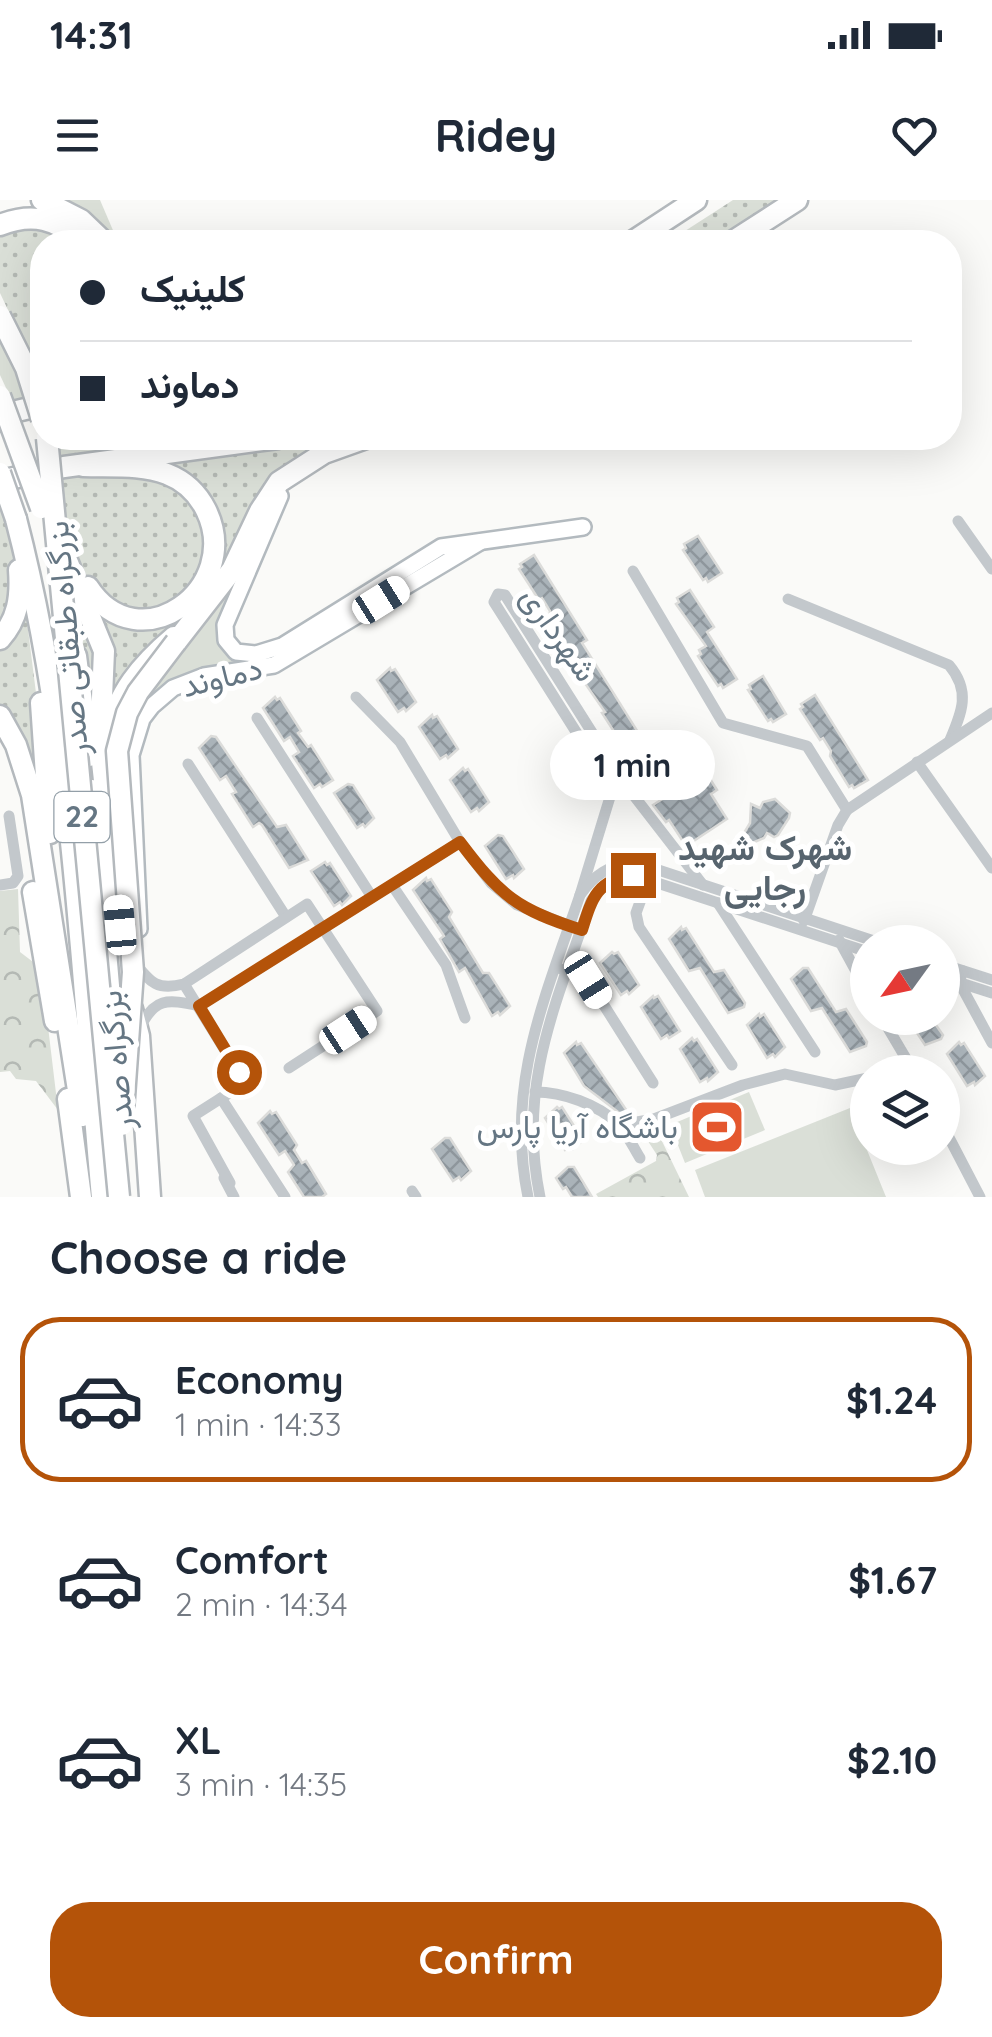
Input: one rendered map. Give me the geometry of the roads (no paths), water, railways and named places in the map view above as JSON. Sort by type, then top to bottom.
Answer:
[{"type":"highway","points":[[42,200],[81,220],[91,230]]},
{"type":"highway","points":[[650,230],[696,200]]},
{"type":"highway","points":[[751,230],[797,200]]},
{"type":"highway","points":[[0,224],[32,216],[66,230]]},
{"type":"highway","points":[[0,316],[30,381]]},
{"type":"highway","points":[[0,396],[41,508],[104,608],[131,619],[160,618],[178,609],[200,589],[213,561],[215,540],[208,514],[186,484],[152,470],[82,466]]},
{"type":"highway","name":"بزرگراه طبقاتی صدر","points":[[48,450],[124,1197]]},
{"type":"highway","points":[[0,481],[194,450]]},
{"type":"highway","points":[[124,1197],[123,1094],[133,972],[117,751],[127,713],[138,692],[232,570],[260,511],[279,482],[332,450]]},
{"type":"highway","name":"22","points":[[0,473],[16,518]]},
{"type":"highway","name":"بزرگراه صدر","points":[[41,508],[62,587],[81,687],[124,1197]]},
{"type":"highway","points":[[0,639],[13,621],[20,596],[16,518]]},
{"type":"highway","name":"بزرگراه صدر","points":[[16,518],[50,665],[102,1197]]},
{"type":"highway","points":[[63,545],[104,651],[100,744],[125,979],[139,1033],[150,1197]]},
{"type":"highway","points":[[104,778],[110,731],[124,693],[146,662],[194,620]]},
{"type":"highway","name":"22","points":[[40,621],[56,936],[94,1197]]},
{"type":"highway","points":[[0,716],[16,744],[30,784],[56,936]]},
{"type":"highway","points":[[0,745],[11,765],[20,797],[81,1197]]},
{"type":"main road","name":"دماوند","points":[[303,465],[270,514],[225,625],[226,640],[236,652],[256,654],[282,646],[441,547],[583,528]]},
{"type":"main road","name":"دماوند","points":[[139,1033],[139,923],[131,755],[138,728],[152,706],[167,692],[194,678],[274,664],[480,542]]},
{"type":"street","points":[[958,521],[992,569]]},
{"type":"street","points":[[633,571],[723,723],[807,746],[847,810]]},
{"type":"street","name":"شهرداری","points":[[610,790],[494,602],[496,595],[505,595],[624,783],[703,885]]},
{"type":"street","points":[[788,599],[949,665],[960,678],[964,693],[963,709],[950,740]]},
{"type":"street","points":[[356,696],[400,742],[460,842],[491,883],[517,905],[576,928]]},
{"type":"street","points":[[803,924],[847,810],[992,713]]},
{"type":"street","points":[[257,718],[372,897]]},
{"type":"street","points":[[590,754],[603,747]]},
{"type":"street","points":[[917,762],[992,868]]},
{"type":"street","points":[[188,764],[286,917]]},
{"type":"street","points":[[576,928],[580,896],[610,790],[624,783]]},
{"type":"street","points":[[7,884],[18,876],[9,816]]},
{"type":"street","points":[[139,1033],[149,1012],[166,1001],[199,1006],[460,842]]},
{"type":"street","points":[[580,896],[593,877],[612,866],[634,862],[850,942]]},
{"type":"street","points":[[528,1197],[521,1137],[525,1065],[576,928],[602,886],[616,877],[633,875],[718,903],[803,924]]},
{"type":"street","points":[[648,880],[636,913],[639,927],[732,1065]]},
{"type":"street","points":[[392,885],[446,965],[465,1018]]},
{"type":"street","points":[[718,903],[815,1052]]},
{"type":"street","points":[[122,947],[156,984],[168,988],[184,984],[307,904],[377,1011],[289,1068]]},
{"type":"street","points":[[840,937],[850,938]]},
{"type":"street","points":[[840,937],[850,957]]},
{"type":"street","points":[[561,969],[588,980],[653,1083]]},
{"type":"street","points":[[540,1197],[533,1137],[535,1092],[561,969]]},
{"type":"street","points":[[961,976],[992,980]]},
{"type":"street","points":[[961,976],[992,993]]},
{"type":"street","points":[[961,976],[992,1043]]},
{"type":"street","points":[[184,984],[241,1076],[237,1088],[193,1116]]},
{"type":"street","points":[[620,1125],[654,1118],[785,1074],[835,1085],[850,1082]]},
{"type":"street","points":[[535,1092],[593,1106],[620,1125],[640,1158]]},
{"type":"street","points":[[221,1098],[284,1197]]},
{"type":"street","points":[[193,1116],[230,1183]]},
{"type":"street","points":[[193,1116],[234,1197]]},
{"type":"street","points":[[960,1159],[980,1197]]},
{"type":"place","name":"باشگاه آریا پارس","points":[[717,1127]]},
{"type":"district","name":"شهرک شهید رجایی","points":[[765,868]]}]
